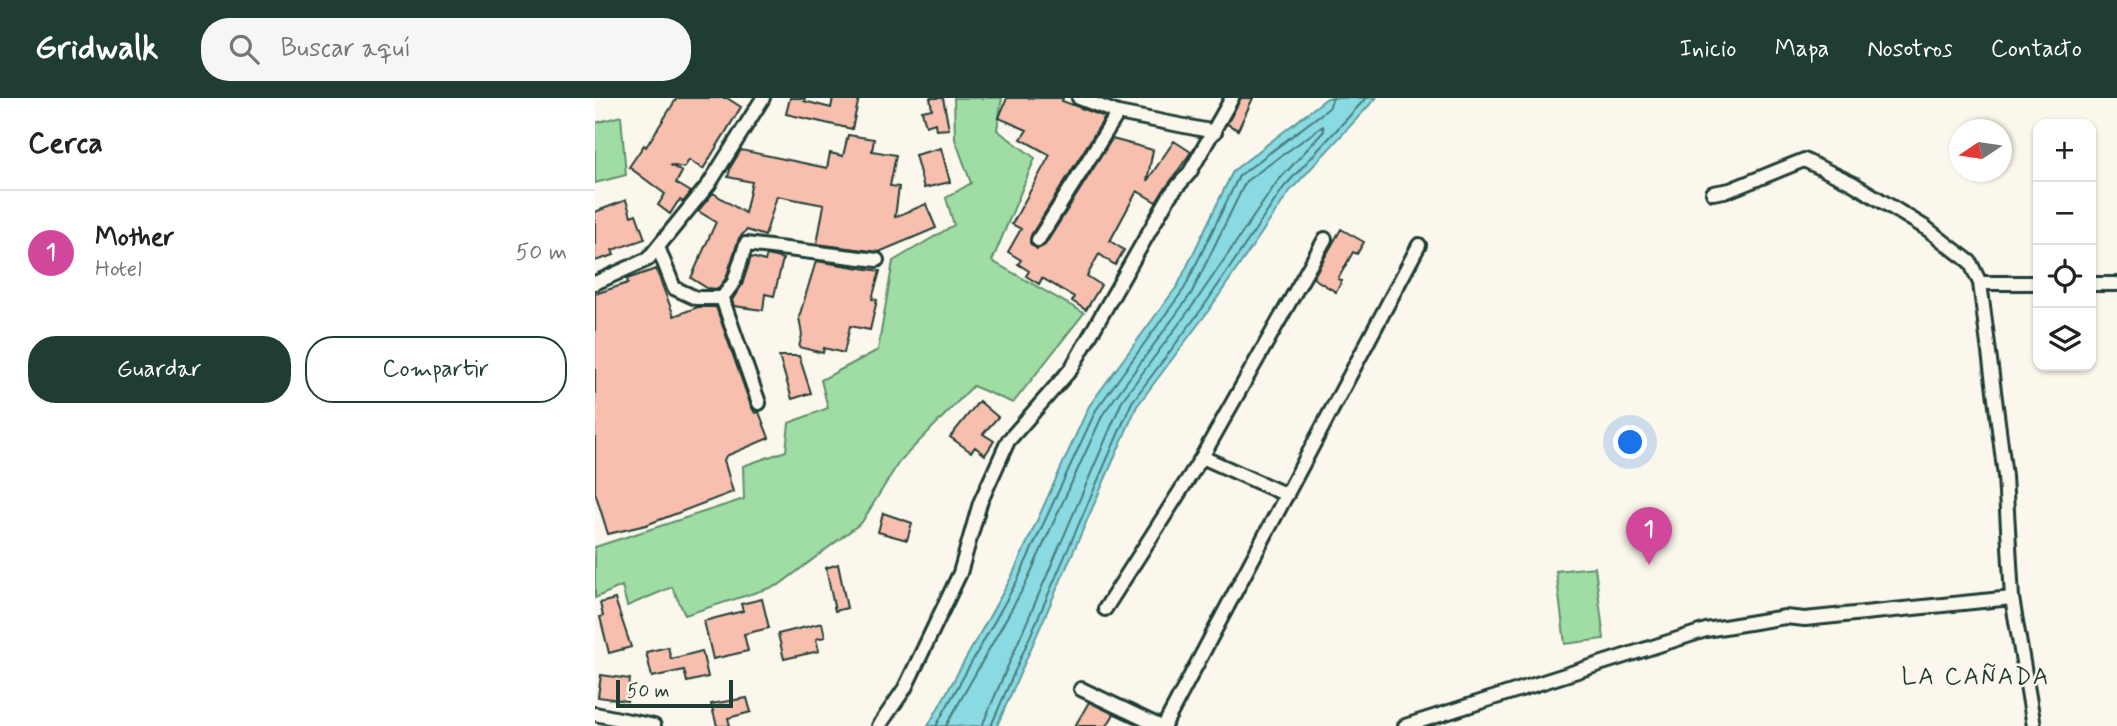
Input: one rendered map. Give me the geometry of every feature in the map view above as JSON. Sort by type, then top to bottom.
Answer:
[{"type":"street","points":[[595,283],[648,259],[709,184],[763,98]]},
{"type":"street","points":[[1079,98],[1118,113],[1215,132]]},
{"type":"street","points":[[879,726],[905,688],[960,573],[980,503],[1008,441],[1071,369],[1170,195],[1190,172],[1232,98]]},
{"type":"street","points":[[1038,240],[1118,113]]},
{"type":"street","points":[[1713,193],[1730,190],[1804,160],[1852,183],[1926,228],[1970,262],[1980,283],[2005,476],[2012,598],[2034,726]]},
{"type":"street","points":[[1105,609],[1202,457],[1325,239]]},
{"type":"street","points":[[722,298],[734,282],[746,244],[877,260]]},
{"type":"street","points":[[1164,726],[1419,245]]},
{"type":"street","points":[[658,247],[674,288],[696,298],[722,298]]},
{"type":"street","points":[[1980,283],[2033,283]]},
{"type":"street","points":[[2096,284],[2117,284]]},
{"type":"street","points":[[722,298],[759,403]]},
{"type":"street","points":[[1202,457],[1286,495]]},
{"type":"street","points":[[1405,726],[1706,630],[1785,617],[1805,619],[2012,598]]},
{"type":"street","points":[[1081,689],[1159,726]]},
{"type":"street","points":[[595,714],[654,726]]},
{"type":"green space","points":[[954,98],[1002,98],[997,130],[1035,158],[992,261],[1084,313],[1013,403],[973,386],[899,462],[862,522],[779,585],[685,615],[672,587],[627,606],[622,586],[595,598],[595,547],[744,499],[743,466],[786,451],[789,423],[828,408],[821,380],[878,350],[893,261],[954,225],[946,198],[971,183],[955,139]]},
{"type":"green space","points":[[621,116],[626,175],[595,183],[595,123]]},
{"type":"green space","points":[[1595,567],[1604,639],[1565,644],[1556,571]]},
{"type":"water","points":[[1327,98],[1376,98],[1290,191],[1209,310],[1137,406],[997,726],[928,726],[1011,578],[1089,406],[1178,285],[1233,171]]},
{"type":"building","points":[[677,98],[727,98],[741,107],[703,169],[689,160],[684,168],[670,165],[682,172],[676,183],[691,192],[683,202],[680,200],[677,203],[670,214],[658,205],[665,194],[629,167],[644,145],[646,147]]},
{"type":"building","points":[[790,98],[805,98],[804,101],[831,108],[833,98],[859,98],[852,129],[786,114]]},
{"type":"building","points":[[930,98],[943,98],[949,129],[936,130],[935,123],[926,126],[922,111],[932,109]]},
{"type":"building","points":[[1007,98],[1063,98],[1062,101],[1105,117],[1031,235],[1030,243],[1037,249],[1045,245],[1112,139],[1153,150],[1147,181],[1174,141],[1191,152],[1156,202],[1137,191],[1110,241],[1124,250],[1115,265],[1099,254],[1087,276],[1101,285],[1086,310],[1072,301],[1074,297],[1042,278],[1039,284],[1026,276],[1029,271],[1018,264],[1021,260],[1008,252],[1021,229],[1012,224],[1050,155],[1021,139],[1027,130],[999,118]]},
{"type":"building","points":[[1241,98],[1253,98],[1238,130],[1227,124]]},
{"type":"building","points":[[848,135],[874,139],[872,151],[896,155],[890,186],[899,187],[895,217],[926,204],[936,228],[879,252],[817,244],[824,205],[777,196],[765,236],[747,230],[739,238],[726,278],[718,289],[707,288],[691,278],[716,222],[698,211],[713,193],[745,213],[752,182],[728,177],[741,150],[827,168],[830,153],[843,156]]},
{"type":"building","points":[[941,148],[950,182],[924,188],[915,155]]},
{"type":"building","points":[[626,200],[631,216],[636,214],[645,239],[612,250],[614,255],[595,261],[595,212]]},
{"type":"building","points":[[1341,229],[1364,242],[1357,254],[1353,252],[1338,279],[1342,281],[1336,292],[1313,278]]},
{"type":"building","points":[[767,255],[783,259],[774,296],[765,294],[763,310],[734,306],[732,300],[742,285],[751,257],[765,261]]},
{"type":"building","points":[[816,261],[880,271],[872,299],[877,300],[870,330],[850,326],[844,353],[824,348],[823,353],[799,347],[802,335],[799,317]]},
{"type":"building","points":[[656,269],[674,316],[698,307],[716,307],[751,406],[755,413],[759,412],[769,438],[726,456],[724,460],[733,492],[646,525],[608,534],[595,492],[595,294],[628,283],[627,279]]},
{"type":"building","points":[[779,356],[799,356],[811,393],[792,399]]},
{"type":"building","points":[[979,401],[998,417],[983,434],[994,441],[985,455],[975,447],[971,452],[950,437]]},
{"type":"building","points":[[883,513],[912,523],[907,540],[878,532]]},
{"type":"building","points":[[838,564],[847,608],[835,611],[826,568]]},
{"type":"building","points":[[615,599],[631,647],[609,653],[600,617],[603,616],[600,603]]},
{"type":"building","points":[[762,599],[769,628],[744,634],[748,651],[713,659],[704,621],[743,611],[741,604]]},
{"type":"building","points":[[822,623],[825,637],[816,639],[819,651],[784,659],[778,634]]},
{"type":"building","points":[[668,647],[671,659],[702,651],[708,677],[687,682],[684,670],[652,677],[646,652]]},
{"type":"building","points":[[601,675],[630,679],[627,701],[598,697]]},
{"type":"building","points":[[747,698],[751,712],[728,718],[730,726],[717,726],[711,704]]},
{"type":"building","points":[[1089,702],[1114,714],[1107,726],[1075,726]]},
{"type":"place","name":"Mother","points":[[1649,565]]},
{"type":"district","name":"LA CAÑADA","points":[[1976,676]]}]
